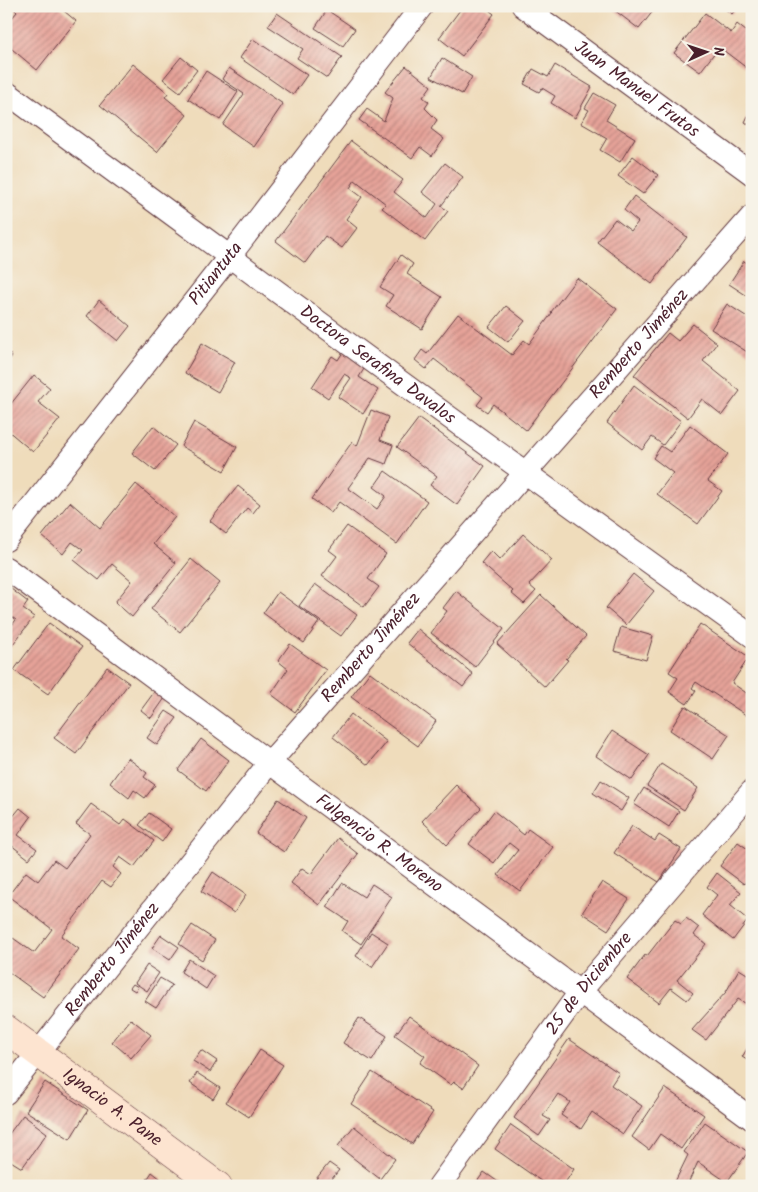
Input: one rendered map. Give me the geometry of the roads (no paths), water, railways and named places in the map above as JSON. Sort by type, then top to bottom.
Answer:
[{"type":"street","name":"Pitiantuta","points":[[6,540],[422,6]]},
{"type":"street","name":"Juan Manuel Frutos","points":[[523,6],[752,174]]},
{"type":"street","name":"Doctora Serafina Davalos","points":[[6,92],[228,257],[752,636]]},
{"type":"street","name":"Remberto Jiménez","points":[[6,1093],[270,762],[752,216]]},
{"type":"street","name":"Fulgencio R. Moreno","points":[[6,568],[752,1119]]},
{"type":"street","name":"25 de Diciembre","points":[[438,1186],[580,992],[752,791]]},
{"type":"street","name":"Ignacio A. Pane","points":[[6,1029],[218,1186]]}]
